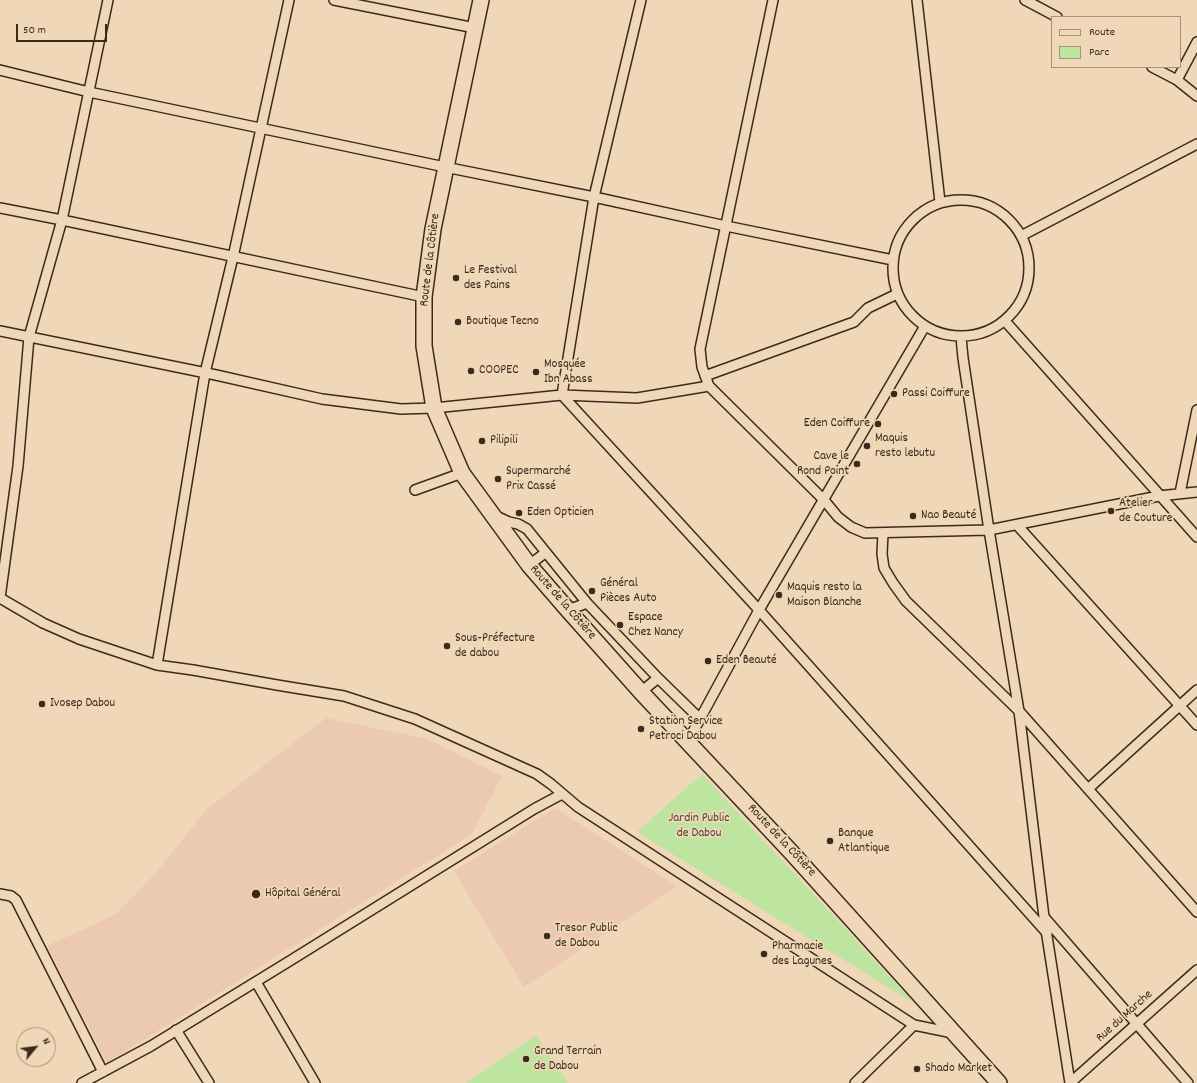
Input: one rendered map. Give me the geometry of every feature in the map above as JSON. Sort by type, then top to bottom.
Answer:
[{"type":"main road","name":"Route de la Côtière","points":[[481,0],[433,229],[424,297],[424,346],[434,408],[462,473],[529,565],[568,610],[641,692],[791,852],[999,1083]]},
{"type":"street","points":[[108,0],[62,220],[29,337],[18,466],[0,598],[43,624],[79,639],[157,665],[344,696],[414,719],[537,774],[578,807],[914,1025],[954,1033]]},
{"type":"street","points":[[157,665],[205,373],[262,128],[288,0]]},
{"type":"street","points":[[334,0],[475,28]]},
{"type":"street","points":[[562,395],[594,196],[641,0]]},
{"type":"street","points":[[773,0],[700,349],[702,367],[709,386],[824,500],[838,517],[851,527],[865,533],[990,530],[1159,496],[1197,492]]},
{"type":"street","points":[[917,0],[940,202]]},
{"type":"street","points":[[1025,0],[1055,16]]},
{"type":"street","points":[[1177,80],[1197,42]]},
{"type":"street","points":[[1154,68],[1177,80],[1197,96]]},
{"type":"street","points":[[0,70],[89,92],[446,167],[594,196],[726,226],[893,260]]},
{"type":"street","points":[[1021,236],[1197,144]]},
{"type":"street","points":[[964,199],[986,204],[1007,217],[1021,236],[1028,258],[1028,281],[1020,303],[1005,321],[984,333],[961,337],[942,334],[925,326],[908,312],[897,294],[893,277],[893,260],[898,241],[908,224],[922,211],[940,202],[964,199]]},
{"type":"street","points":[[0,208],[424,297]]},
{"type":"street","points":[[705,376],[854,322],[868,308],[897,294]]},
{"type":"street","points":[[1005,321],[1197,537]]},
{"type":"street","points":[[688,741],[759,610],[925,326]]},
{"type":"street","points":[[0,331],[205,373],[322,399],[401,408],[434,408],[562,395],[637,398],[709,386]]},
{"type":"street","points":[[961,337],[963,358],[1019,711],[1044,917],[1070,1083]]},
{"type":"street","points":[[562,395],[759,610],[1047,933]]},
{"type":"street","points":[[1180,493],[1197,410]]},
{"type":"street","points":[[415,490],[462,473]]},
{"type":"street","points":[[491,514],[509,522],[518,524],[526,529],[587,603],[658,678],[700,719]]},
{"type":"street","points":[[1017,524],[1197,725]]},
{"type":"street","points":[[883,533],[882,554],[884,568],[906,601],[1019,711],[1089,788],[1197,912]]},
{"type":"street","points":[[529,565],[545,553]]},
{"type":"street","points":[[568,610],[587,603]]},
{"type":"street","points":[[641,692],[658,678]]},
{"type":"street","points":[[1089,788],[1197,690]]},
{"type":"street","points":[[82,1083],[176,1030],[256,982],[528,813],[562,794]]},
{"type":"street","points":[[0,894],[11,896],[16,900],[103,1072]]},
{"type":"street","points":[[1044,917],[1188,1083]]},
{"type":"street","name":"Rue du Marche","points":[[1070,1083],[1197,970]]},
{"type":"street","points":[[256,982],[315,1083]]},
{"type":"street","points":[[855,1083],[914,1025]]},
{"type":"street","points":[[176,1030],[209,1083]]},
{"type":"shaded area","name":"Hôpital Général","points":[[326,718],[427,739],[502,776],[472,834],[107,1063],[47,946],[116,914],[155,874],[207,809]]},
{"type":"shaded area","name":"Tresor Public de Dabou","points":[[555,808],[677,886],[524,987],[454,871]]},
{"type":"green space","name":"Jardin Public de Dabou","points":[[702,774],[915,1004],[637,832]]},
{"type":"green space","name":"Grand Terrain de Dabou","points":[[536,1035],[568,1083],[466,1083]]},
{"type":"place","name":"Le Festival des Pains","points":[[456,278]]},
{"type":"place","name":"Boutique Tecno","points":[[458,322]]},
{"type":"place","name":"COOPEC","points":[[471,371]]},
{"type":"place","name":"Mosquée Ibn Abass","points":[[536,372]]},
{"type":"place","name":"Passi Coiffure","points":[[894,394]]},
{"type":"place","name":"Eden Coiffure","points":[[878,424]]},
{"type":"place","name":"Pilipili","points":[[482,441]]},
{"type":"place","name":"Maquis resto lebutu","points":[[867,446]]},
{"type":"place","name":"Cave le Rond Point","points":[[857,464]]},
{"type":"place","name":"Supermarché Prix Cassé","points":[[498,479]]},
{"type":"place","name":"Atelier de Couture","points":[[1111,511]]},
{"type":"place","name":"Eden Opticien","points":[[519,513]]},
{"type":"place","name":"Nao Beauté","points":[[913,516]]},
{"type":"place","name":"Général Pièces Auto","points":[[592,591]]},
{"type":"place","name":"Maquis resto la Maison Blanche","points":[[779,595]]},
{"type":"place","name":"Espace Chez Nancy","points":[[620,625]]},
{"type":"place","name":"Sous-Préfecture de dabou","points":[[447,646]]},
{"type":"place","name":"Eden Beauté","points":[[708,661]]},
{"type":"place","name":"Ivosep Dabou","points":[[42,704]]},
{"type":"place","name":"Station Service Petroci Dabou","points":[[641,729]]},
{"type":"place","name":"Banque Atlantique","points":[[830,841]]},
{"type":"place","name":"Hôpital Général","points":[[256,894]]},
{"type":"place","name":"Tresor Public de Dabou","points":[[547,936]]},
{"type":"place","name":"Pharmacie des Lagunes","points":[[764,954]]},
{"type":"place","name":"Grand Terrain de Dabou","points":[[526,1059]]},
{"type":"place","name":"Shado Market","points":[[917,1069]]}]
